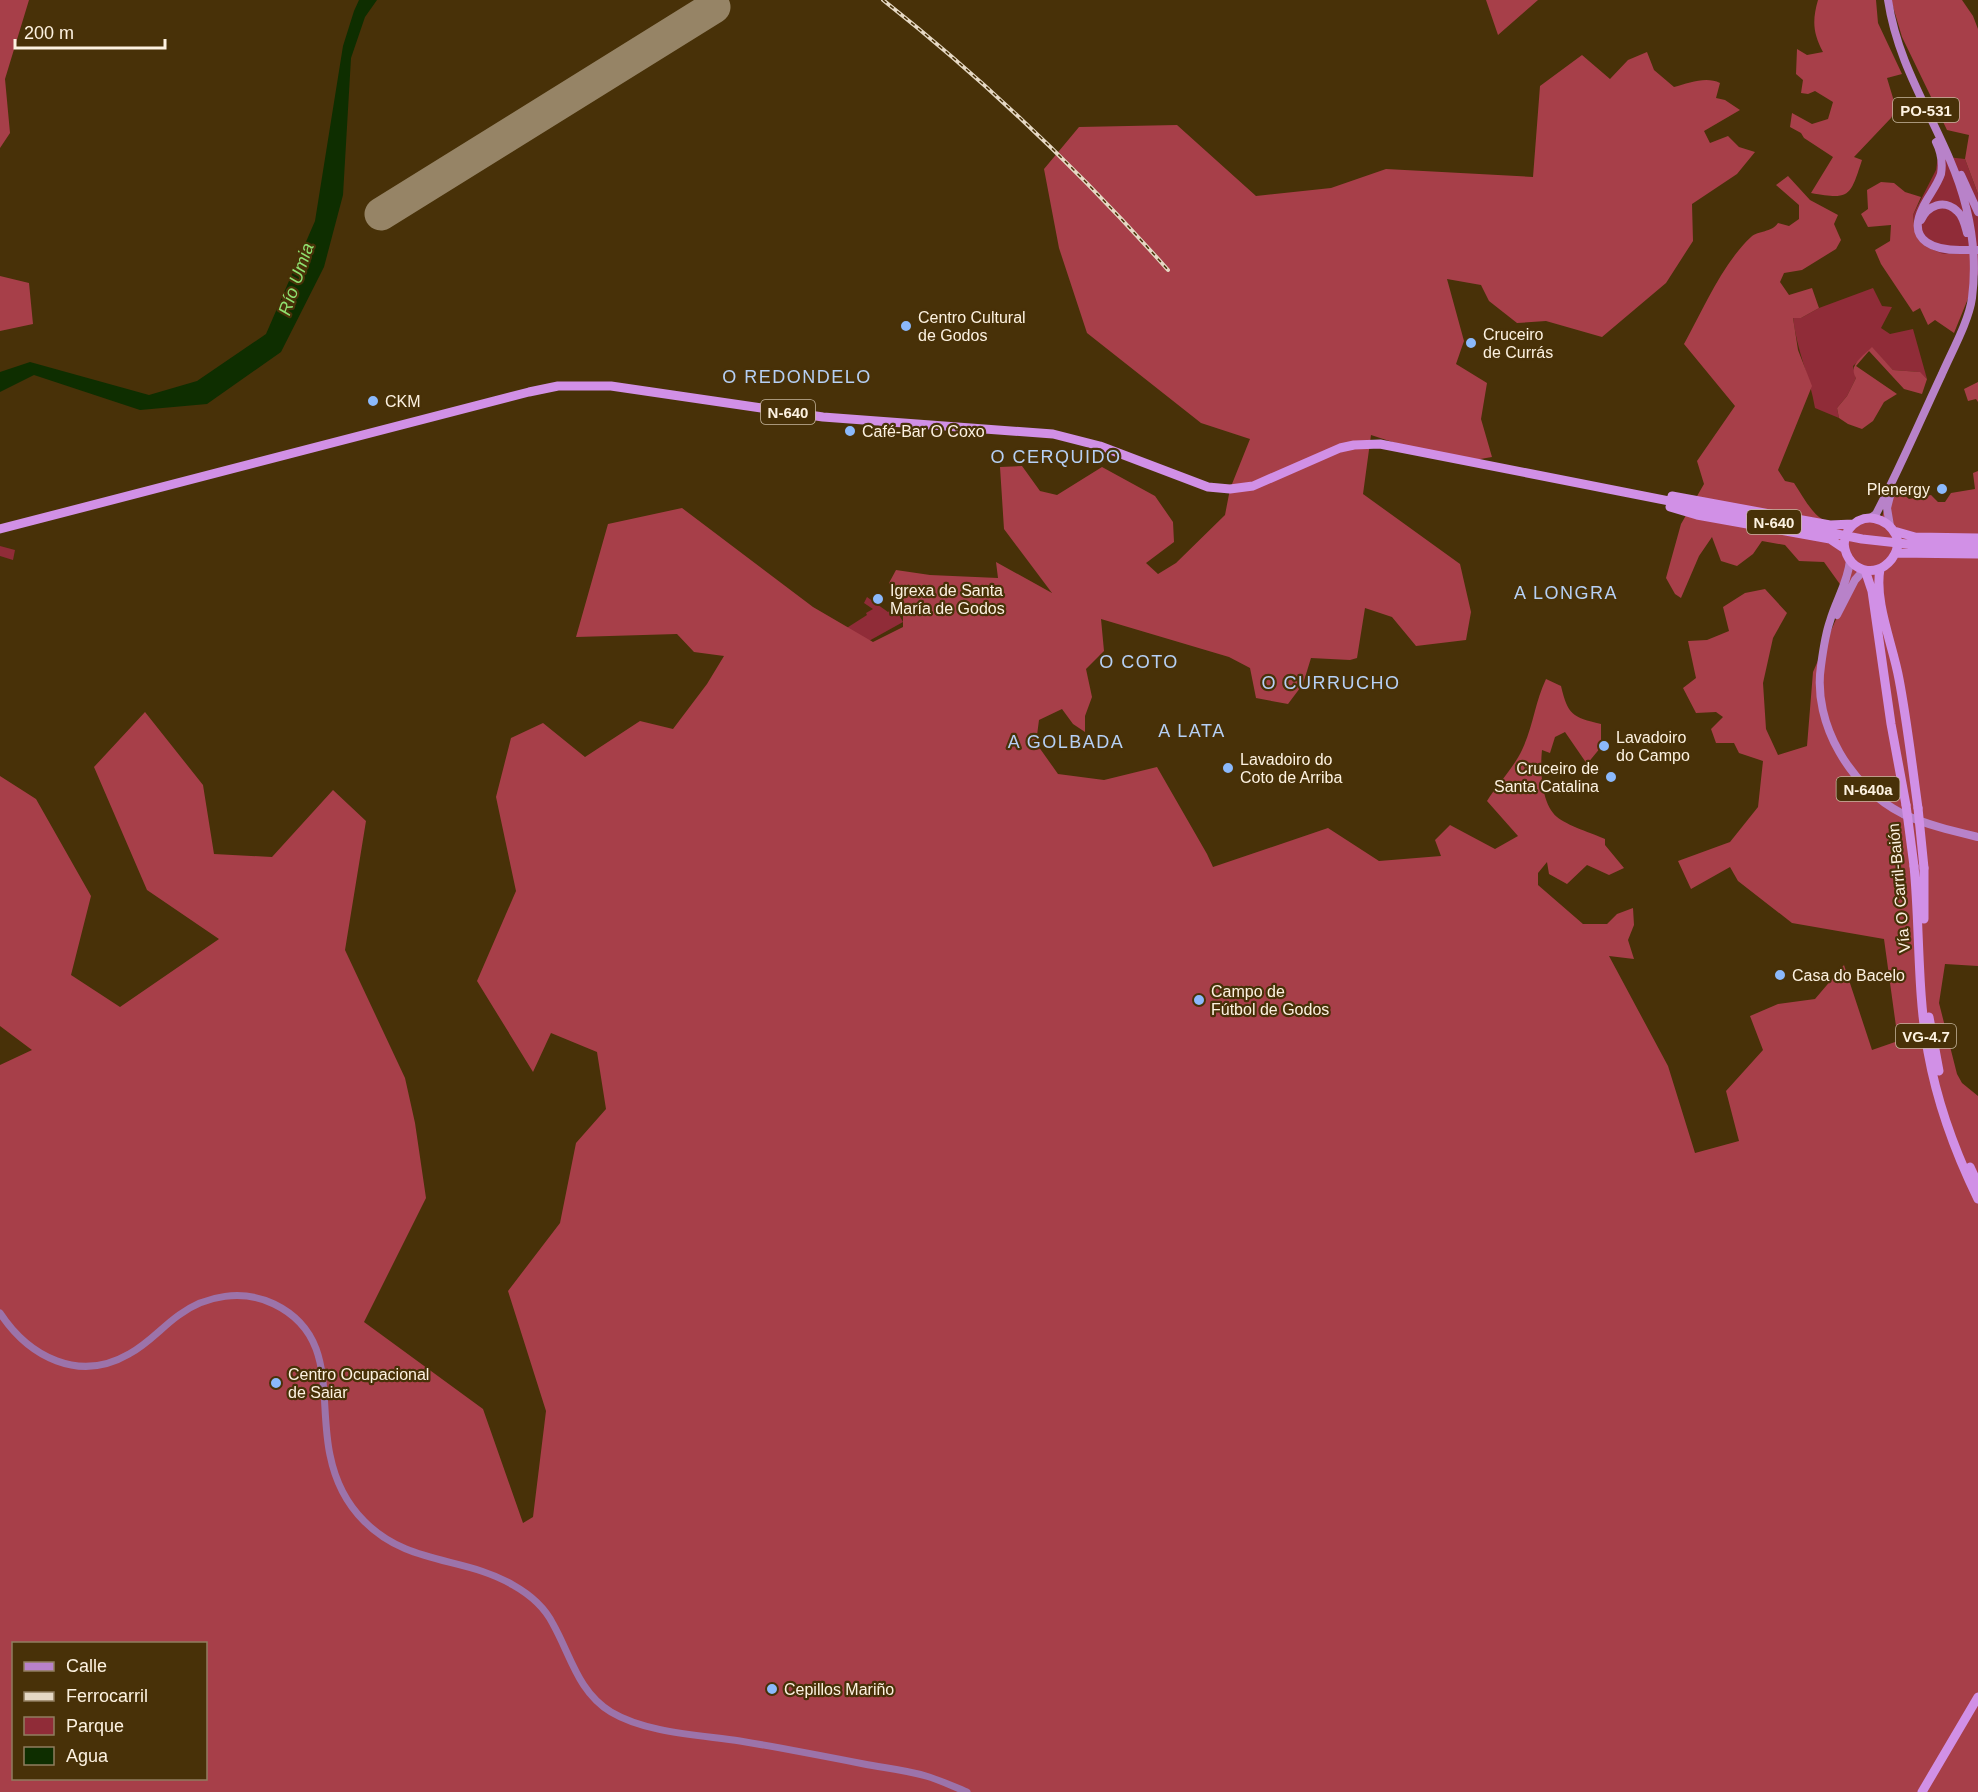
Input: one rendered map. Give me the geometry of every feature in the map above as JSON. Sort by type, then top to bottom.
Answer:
[{"type":"highway","name":"N-640","points":[[0,529],[558,386],[611,386],[856,421],[1053,435],[1100,446],[1196,483],[1218,489],[1242,489],[1254,486],[1341,448],[1367,444],[1400,448],[1575,481],[1736,515],[1881,542],[1978,546]]},
{"type":"highway","points":[[1575,481],[1697,515],[1830,540],[1845,546]]},
{"type":"highway","points":[[1613,489],[1676,496],[1851,527]]},
{"type":"highway","points":[[1894,531],[1897,551],[1890,562],[1880,569],[1864,570],[1850,560],[1845,546],[1851,527],[1859,520],[1872,518],[1881,520],[1894,531],[1914,537],[1978,538]]},
{"type":"highway","points":[[1897,551],[1978,554]]},
{"type":"highway","name":"Vía O Carril-Baión","points":[[1880,569],[1881,598],[1899,676],[1918,808],[1927,1003],[1938,1068],[1951,1115],[1978,1184]]},
{"type":"highway","name":"Vía O Carril-Baión","points":[[1864,570],[1872,591],[1891,724],[1919,867],[1918,908],[1922,1004],[1928,1054],[1943,1110],[1978,1199]]},
{"type":"highway","points":[[1922,1792],[1978,1697]]},
{"type":"main road","name":"PO-531","points":[[1872,518],[1898,472],[1958,339],[1972,300],[1974,261],[1972,232],[1965,201],[1950,160],[1899,48],[1888,0]]},
{"type":"main road","points":[[1923,104],[1941,154],[1942,164],[1939,178],[1919,216],[1917,222],[1919,230],[1926,243],[1933,247],[1949,250],[1978,250]]},
{"type":"main road","points":[[1950,160],[1960,173],[1978,212]]},
{"type":"main road","points":[[1919,230],[1922,218],[1928,209],[1940,204],[1952,207],[1964,220],[1974,261]]},
{"type":"main road","points":[[1972,300],[1978,276]]},
{"type":"main road","name":"PO-531","points":[[1894,531],[1887,508],[1898,472]]},
{"type":"main road","name":"N-640a","points":[[1850,560],[1848,575],[1829,622],[1820,669],[1820,692],[1824,714],[1834,743],[1870,791],[1904,814],[1978,837]]},
{"type":"main road","name":"N-640a","points":[[1824,647],[1843,602],[1855,580],[1864,570]]},
{"type":"main road","points":[[0,1313],[19,1338],[43,1356],[56,1362],[85,1367],[105,1364],[131,1353],[180,1314],[206,1300],[224,1296],[245,1296],[276,1305],[297,1320],[312,1338],[322,1366],[330,1456],[336,1478],[354,1509],[373,1530],[408,1551],[490,1574],[531,1597],[552,1621],[583,1687],[611,1712],[633,1722],[662,1729],[791,1749],[926,1776],[967,1792]]},
{"type":"green space","points":[[1938,156],[1965,159],[1978,194],[1978,253],[1942,254],[1925,246],[1915,232],[1913,215],[1936,170]]},
{"type":"green space","points":[[1873,288],[1882,306],[1892,307],[1881,328],[1890,334],[1913,329],[1927,379],[1919,372],[1893,370],[1872,348],[1853,366],[1856,378],[1847,396],[1837,408],[1839,418],[1815,408],[1793,317],[1801,318],[1819,308]]},
{"type":"green space","points":[[0,546],[15,550],[13,560],[0,556]]},
{"type":"green space","points":[[867,597],[888,612],[897,605],[903,622],[858,647],[842,631],[873,609],[864,603]]},
{"type":"shaded area","points":[[0,0],[29,0],[5,79],[10,133],[0,148]]},
{"type":"shaded area","points":[[1486,0],[1538,0],[1498,35]]},
{"type":"shaded area","points":[[1818,0],[1876,0],[1878,23],[1902,74],[1887,78],[1896,108],[1891,118],[1854,157],[1862,160],[1851,189],[1847,193],[1834,196],[1811,193],[1833,157],[1790,127],[1792,113],[1812,124],[1828,119],[1833,102],[1815,91],[1808,94],[1801,93],[1803,80],[1796,74],[1797,49],[1807,55],[1823,52],[1814,27]]},
{"type":"shaded area","points":[[1891,0],[1962,0],[1973,16],[1978,29],[1978,194],[1965,159],[1969,135],[1947,130],[1902,37]]},
{"type":"shaded area","points":[[1647,52],[1654,70],[1674,87],[1703,80],[1720,83],[1716,98],[1725,100],[1740,110],[1704,131],[1710,143],[1728,136],[1739,147],[1755,152],[1737,174],[1692,204],[1693,241],[1666,283],[1602,337],[1546,321],[1517,323],[1489,301],[1481,285],[1447,279],[1464,341],[1456,364],[1487,383],[1481,419],[1492,457],[1457,463],[1371,435],[1363,494],[1460,564],[1471,612],[1466,640],[1416,646],[1392,617],[1365,608],[1357,658],[1350,660],[1311,658],[1303,684],[1288,704],[1256,698],[1250,668],[1229,657],[1101,619],[1104,651],[1086,669],[1092,697],[1085,716],[1085,732],[1073,724],[1062,709],[1039,720],[1036,743],[1058,774],[1104,780],[1157,767],[1213,867],[1328,828],[1379,861],[1441,856],[1435,840],[1450,825],[1495,849],[1518,836],[1487,801],[1522,750],[1546,679],[1561,686],[1569,709],[1577,717],[1601,724],[1601,747],[1587,764],[1565,732],[1555,737],[1550,753],[1542,750],[1542,776],[1548,804],[1561,820],[1605,839],[1605,845],[1624,868],[1609,875],[1587,865],[1567,884],[1549,874],[1547,862],[1538,873],[1538,885],[1583,924],[1607,924],[1617,914],[1633,908],[1634,925],[1628,940],[1634,959],[1609,956],[1668,1066],[1695,1153],[1739,1141],[1726,1091],[1763,1050],[1750,1016],[1778,1004],[1815,999],[1844,965],[1872,1050],[1898,1041],[1884,939],[1792,923],[1738,881],[1730,867],[1691,889],[1678,861],[1730,842],[1758,807],[1763,761],[1739,753],[1734,743],[1716,743],[1711,729],[1723,717],[1716,712],[1696,713],[1683,688],[1696,678],[1688,641],[1707,640],[1729,631],[1723,607],[1745,593],[1765,589],[1787,613],[1773,638],[1763,683],[1766,729],[1778,755],[1807,746],[1813,672],[1847,594],[1824,562],[1799,561],[1785,545],[1762,541],[1753,554],[1737,566],[1721,561],[1712,537],[1699,556],[1681,598],[1675,594],[1666,578],[1681,524],[1704,484],[1697,461],[1735,406],[1684,344],[1722,274],[1751,237],[1778,223],[1789,226],[1799,219],[1799,205],[1776,185],[1788,176],[1810,200],[1838,215],[1834,224],[1841,240],[1836,249],[1802,270],[1784,273],[1780,282],[1789,295],[1812,288],[1819,308],[1801,318],[1793,318],[1798,350],[1812,386],[1778,470],[1785,481],[1794,483],[1810,508],[1820,517],[1836,523],[1882,517],[1887,499],[1899,491],[1909,499],[1931,495],[1938,502],[1945,502],[1951,493],[1975,489],[1973,473],[1978,471],[1978,966],[1945,964],[1939,1003],[1957,1074],[1962,1083],[1978,1096],[1978,1792],[0,1792],[0,1065],[32,1050],[0,1026],[0,776],[36,799],[91,896],[71,975],[120,1007],[219,939],[147,890],[94,767],[145,712],[203,785],[214,854],[272,857],[333,790],[366,821],[345,950],[405,1078],[415,1123],[426,1198],[364,1322],[483,1409],[523,1523],[533,1517],[546,1411],[508,1291],[560,1223],[576,1143],[606,1109],[597,1052],[551,1033],[533,1072],[477,981],[516,891],[496,797],[511,738],[543,723],[585,757],[640,721],[673,729],[707,684],[724,656],[694,652],[677,634],[576,637],[608,524],[682,508],[813,607],[873,642],[903,627],[903,605],[889,583],[896,570],[930,575],[998,578],[996,562],[1052,593],[1004,529],[1000,467],[1022,466],[1040,491],[1057,495],[1102,467],[1155,496],[1173,522],[1174,542],[1146,563],[1158,574],[1176,563],[1225,515],[1230,489],[1250,439],[1201,423],[1087,333],[1059,248],[1044,169],[1079,127],[1177,125],[1256,196],[1331,188],[1386,169],[1533,177],[1540,86],[1582,55],[1610,79],[1628,60]]},
{"type":"shaded area","points":[[1881,182],[1894,183],[1905,192],[1921,197],[1913,215],[1915,232],[1925,246],[1943,254],[1978,253],[1978,274],[1954,333],[1935,320],[1928,325],[1920,308],[1913,312],[1881,264],[1875,250],[1890,241],[1891,225],[1868,227],[1861,214],[1868,209],[1867,190]]},
{"type":"shaded area","points":[[0,276],[29,283],[33,324],[0,331]]},
{"type":"shaded area","points":[[1872,347],[1893,370],[1920,372],[1927,379],[1922,394],[1904,389],[1869,351],[1856,366],[1897,394],[1884,402],[1873,421],[1862,429],[1839,418],[1837,408],[1847,396],[1856,378],[1855,365]]},
{"type":"shaded area","points":[[1978,382],[1978,402],[1976,399],[1968,401],[1964,389]]},
{"type":"water","name":"Río Umia","points":[[359,0],[377,0],[365,17],[351,58],[343,195],[324,267],[281,352],[207,404],[140,410],[34,375],[0,392],[0,372],[30,362],[149,395],[197,381],[266,334],[315,221],[343,46]]},
{"type":"runway","points":[[381,214],[714,7]]},
{"type":"railway","points":[[883,0],[959,63],[1032,129],[1101,197],[1168,270]]},
{"type":"place","name":"Centro Cultural de Godos","points":[[906,326]]},
{"type":"place","name":"Cruceiro de Currás","points":[[1471,343]]},
{"type":"place","name":"CKM","points":[[373,401]]},
{"type":"place","name":"Café-Bar O Coxo","points":[[850,431]]},
{"type":"place","name":"Plenergy","points":[[1942,489]]},
{"type":"place","name":"Igrexa de Santa María de Godos","points":[[878,599]]},
{"type":"place","name":"Lavadoiro do Campo","points":[[1604,746]]},
{"type":"place","name":"Lavadoiro do Coto de Arriba","points":[[1228,768]]},
{"type":"place","name":"Cruceiro de Santa Catalina","points":[[1611,777]]},
{"type":"place","name":"Casa do Bacelo","points":[[1780,975]]},
{"type":"place","name":"Campo de Fútbol de Godos","points":[[1199,1000]]},
{"type":"place","name":"Centro Ocupacional de Saiar","points":[[276,1383]]},
{"type":"place","name":"Cepillos Mariño","points":[[772,1689]]},
{"type":"district","name":"O REDONDELO","points":[[797,377]]},
{"type":"district","name":"O CERQUIDO","points":[[1056,457]]},
{"type":"district","name":"A LONGRA","points":[[1566,593]]},
{"type":"district","name":"O COTO","points":[[1139,662]]},
{"type":"district","name":"O CURRUCHO","points":[[1331,683]]},
{"type":"district","name":"A LATA","points":[[1192,731]]},
{"type":"district","name":"A GOLBADA","points":[[1066,742]]}]
